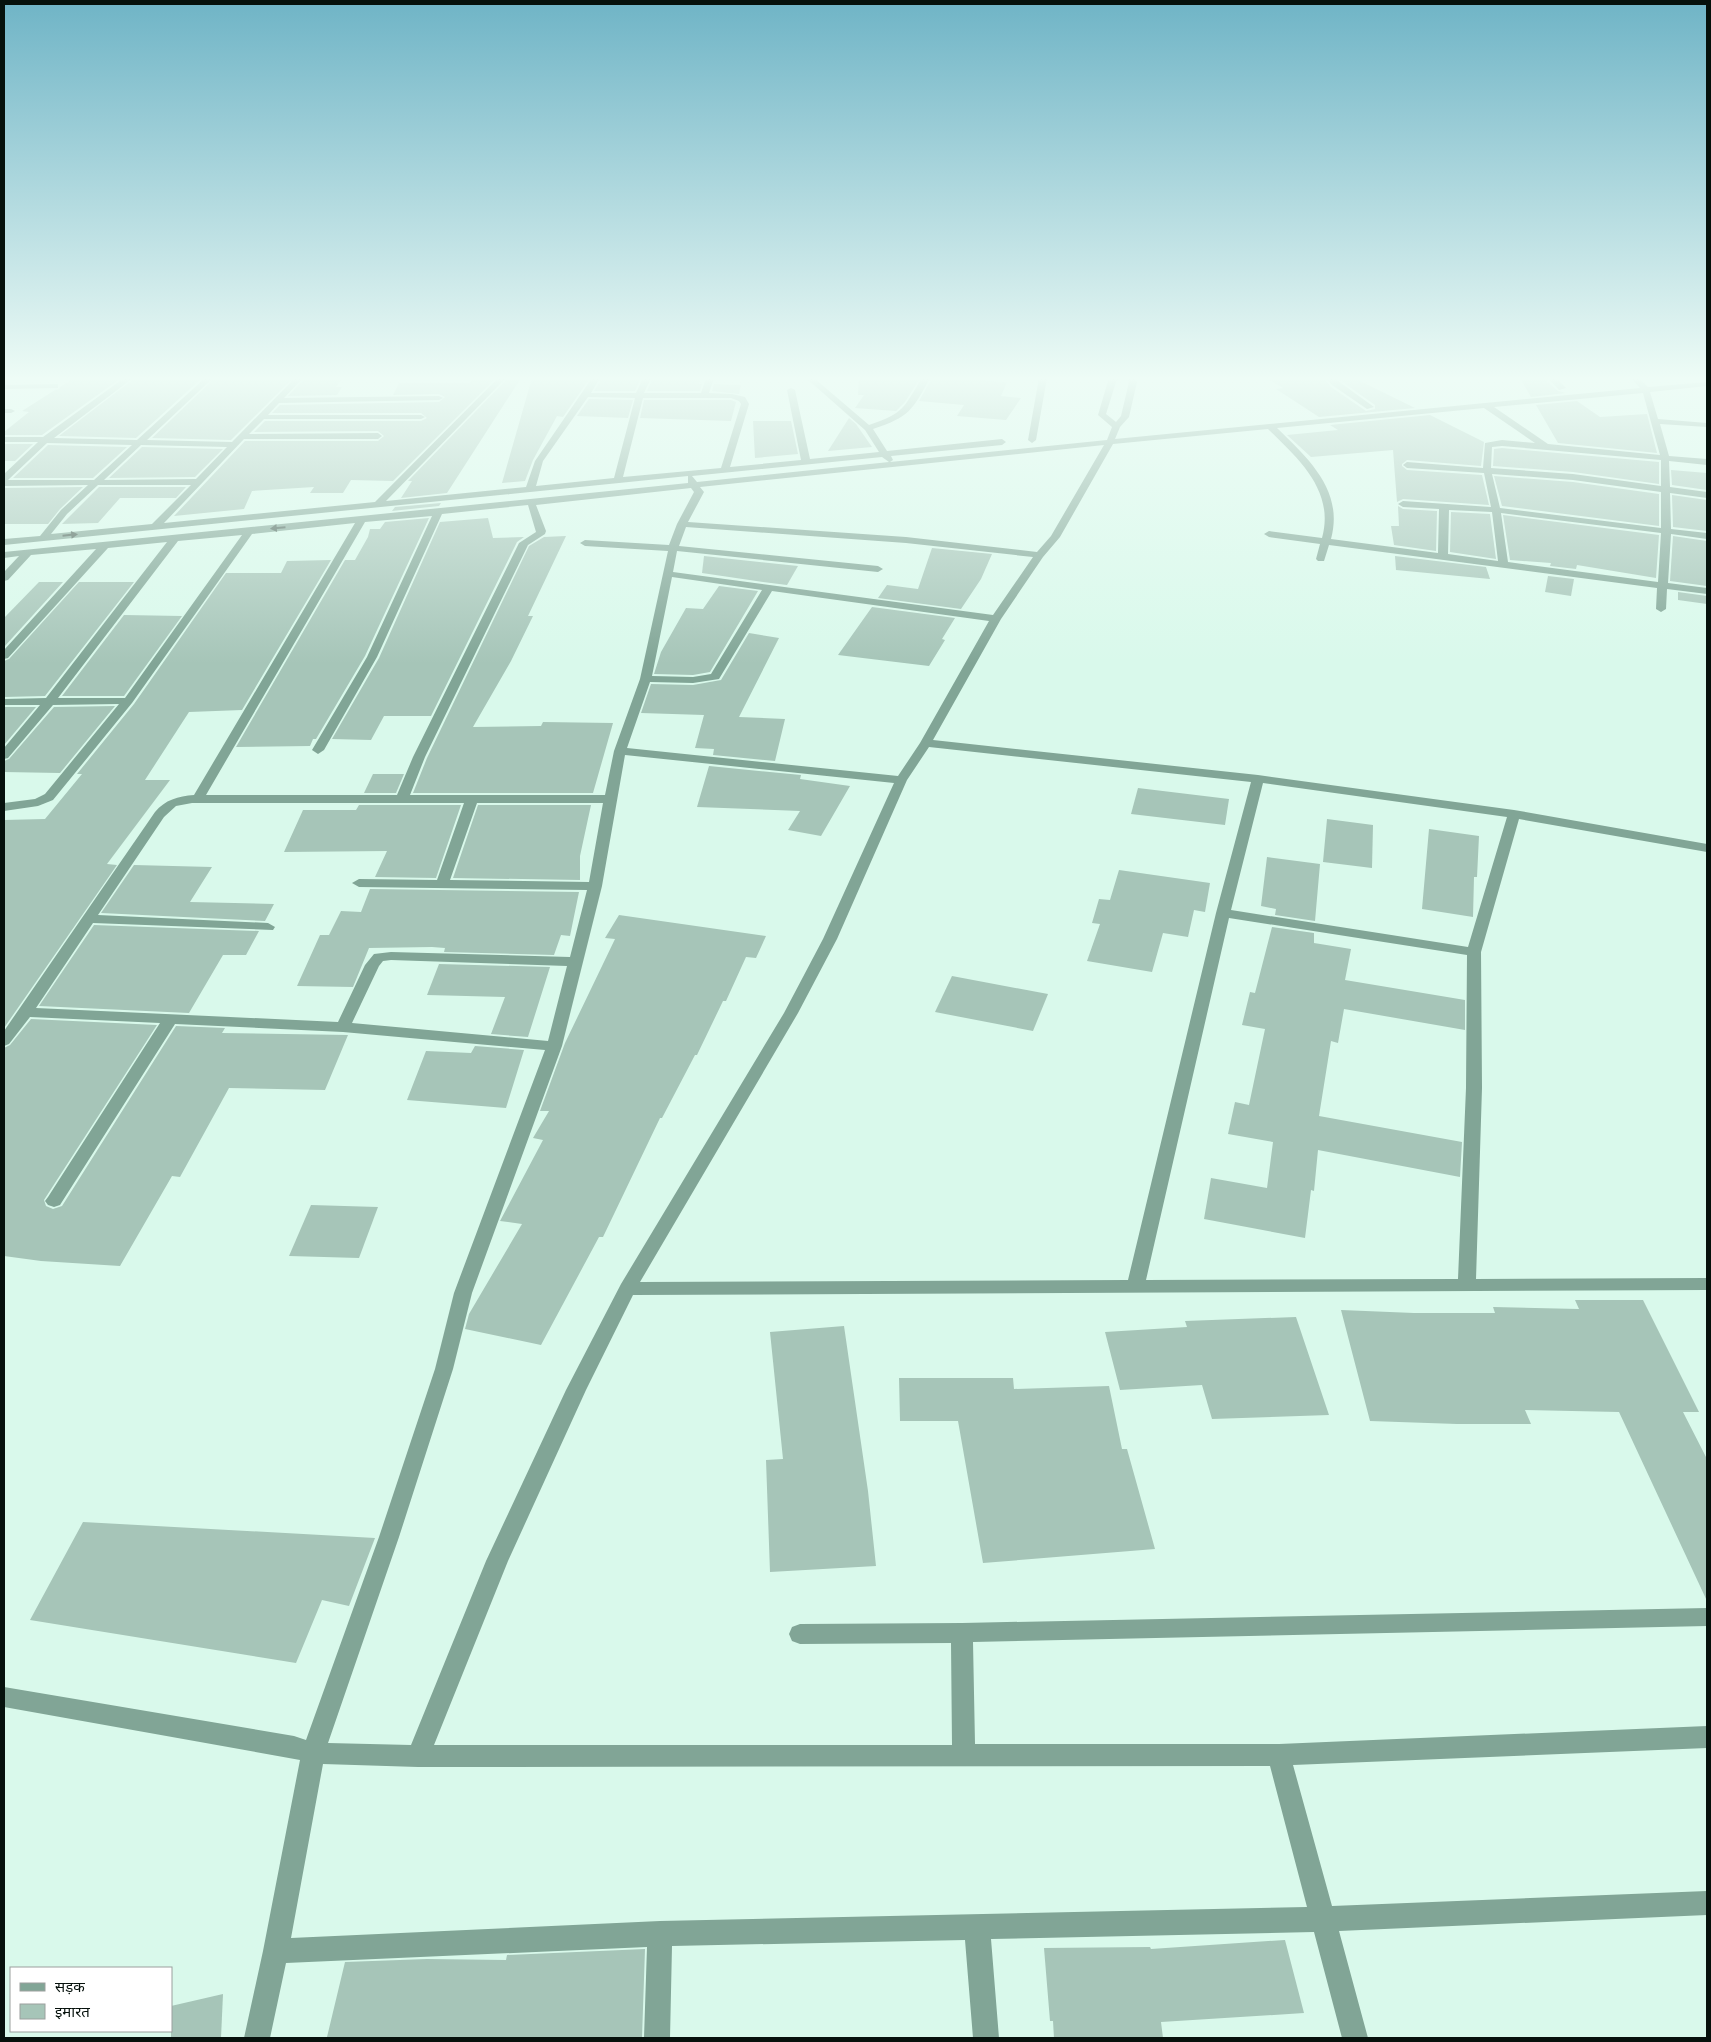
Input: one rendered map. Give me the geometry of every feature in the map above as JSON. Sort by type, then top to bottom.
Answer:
[{"type":"street","points":[[43,538],[64,512],[107,473]]},
{"type":"street","points":[[147,540],[156,526],[205,473]]},
{"type":"street","points":[[376,506],[408,473]]},
{"type":"street","points":[[530,490],[535,473]]},
{"type":"street","points":[[618,480],[620,473]]},
{"type":"street","points":[[4,542],[400,504],[618,480],[692,480],[716,473]]},
{"type":"street","points":[[4,555],[438,512],[531,502],[692,480],[775,473]]},
{"type":"street","points":[[418,1756],[497,1561],[576,1390],[627,1289],[795,1005],[830,939],[901,780],[926,743],[996,619],[1039,555],[1056,538],[1091,473]]},
{"type":"street","points":[[1314,473],[1328,498],[1330,527],[1321,559]]},
{"type":"street","points":[[1488,473],[1496,510],[1503,563]]},
{"type":"street","points":[[1533,473],[1707,495]]},
{"type":"street","points":[[1661,609],[1666,531],[1666,473]]},
{"type":"street","points":[[257,2038],[276,1951],[313,1753],[389,1537],[444,1369],[463,1293],[554,1046],[595,886],[620,751],[646,679],[673,548],[682,524],[699,492],[692,480]]},
{"type":"street","points":[[4,481],[197,482]]},
{"type":"street","points":[[402,799],[419,757],[524,542],[540,534],[541,531],[531,502]]},
{"type":"street","points":[[398,516],[400,504]]},
{"type":"street","points":[[1403,504],[1496,510],[1707,536]]},
{"type":"street","points":[[1443,556],[1444,506]]},
{"type":"street","points":[[318,750],[372,657],[438,512]]},
{"type":"street","points":[[198,798],[362,520]]},
{"type":"street","points":[[682,524],[895,538],[968,545],[1039,555]]},
{"type":"street","points":[[4,807],[38,802],[49,797],[128,701],[249,531]]},
{"type":"street","points":[[1269,534],[1707,591]]},
{"type":"street","points":[[4,755],[50,701],[176,537]]},
{"type":"street","points":[[585,544],[673,548],[878,568]]},
{"type":"street","points":[[4,656],[105,545]]},
{"type":"street","points":[[4,578],[29,552]]},
{"type":"street","points":[[669,574],[996,619]]},
{"type":"street","points":[[646,679],[693,680],[716,677],[768,587]]},
{"type":"street","points":[[4,702],[128,701]]},
{"type":"street","points":[[926,743],[1258,779],[1514,814],[1707,848]]},
{"type":"street","points":[[620,751],[901,780]]},
{"type":"street","points":[[1136,1286],[1223,913],[1258,779]]},
{"type":"street","points":[[4,1041],[26,1012],[166,806],[184,799],[198,798],[610,799]]},
{"type":"street","points":[[442,884],[472,798]]},
{"type":"street","points":[[1467,1283],[1474,1088],[1474,952],[1514,814]]},
{"type":"street","points":[[359,884],[595,886]]},
{"type":"street","points":[[1223,913],[1474,952]]},
{"type":"street","points":[[90,919],[268,926]]},
{"type":"street","points":[[343,1027],[372,966],[379,957],[577,962]]},
{"type":"street","points":[[26,1012],[343,1027],[554,1046]]},
{"type":"street","points":[[54,1201],[170,1019]]},
{"type":"street","points":[[627,1289],[1467,1283],[1707,1284]]},
{"type":"street","points":[[800,1634],[962,1633],[1707,1617]]},
{"type":"street","points":[[962,1633],[964,1755]]},
{"type":"street","points":[[4,1697],[294,1747],[313,1753],[418,1756],[1279,1755],[1707,1737]]},
{"type":"street","points":[[1279,1755],[1355,2038]]},
{"type":"street","points":[[276,1951],[660,1934],[1322,1918],[1707,1903]]},
{"type":"street","points":[[977,1926],[986,2038]]},
{"type":"street","points":[[657,2038],[660,1934]]},
{"type":"building","points":[[18,473],[98,473],[93,478],[13,478]]},
{"type":"building","points":[[114,473],[199,473],[195,477],[109,478]]},
{"type":"building","points":[[214,473],[401,473],[393,481],[351,480],[343,493],[310,493],[314,487],[252,491],[244,509],[174,516]]},
{"type":"building","points":[[415,473],[460,473],[447,493],[401,498],[412,481],[408,481]]},
{"type":"building","points":[[505,473],[528,473],[525,481],[502,483]]},
{"type":"building","points":[[1395,473],[1456,473],[1482,475],[1489,505],[1403,499],[1397,502]]},
{"type":"building","points":[[1582,473],[1659,473],[1659,484]]},
{"type":"building","points":[[1671,473],[1707,473],[1707,490],[1672,485]]},
{"type":"building","points":[[1494,476],[1573,482],[1659,494],[1659,526],[1502,506]]},
{"type":"building","points":[[83,487],[60,509],[48,524],[4,524],[4,488]]},
{"type":"building","points":[[99,487],[186,487],[176,498],[120,498],[98,523],[62,524]]},
{"type":"building","points":[[1672,495],[1707,500],[1707,531],[1673,527]]},
{"type":"building","points":[[441,503],[439,506],[392,511],[395,507]]},
{"type":"building","points":[[1398,506],[1403,509],[1437,511],[1436,551],[1394,545],[1391,526],[1399,526]]},
{"type":"building","points":[[1451,512],[1490,514],[1496,559],[1450,552]]},
{"type":"building","points":[[1503,515],[1659,535],[1656,578],[1577,565],[1576,569],[1550,566],[1551,563],[1510,560]]},
{"type":"building","points":[[429,518],[365,656],[316,739],[313,739],[310,746],[236,747],[345,560],[355,560],[368,537],[370,529],[380,529],[385,522]]},
{"type":"building","points":[[488,518],[493,538],[524,537],[517,542],[431,716],[384,716],[371,740],[332,739],[379,658],[440,522]]},
{"type":"building","points":[[566,536],[528,616],[533,616],[511,661],[473,727],[541,726],[543,722],[613,723],[593,793],[413,793],[427,758],[529,546],[544,537]]},
{"type":"building","points":[[1673,536],[1707,541],[1707,586],[1670,581]]},
{"type":"building","points":[[932,548],[992,554],[981,579],[961,609],[878,598],[887,585],[918,589]]},
{"type":"building","points":[[704,556],[798,566],[787,585],[702,573]]},
{"type":"building","points":[[1395,556],[1486,567],[1490,579],[1396,570]]},
{"type":"building","points":[[331,560],[242,710],[189,712],[145,780],[170,780],[107,864],[117,865],[4,1028],[4,820],[45,819],[82,774],[77,774],[134,704],[226,573],[281,573],[287,561]]},
{"type":"building","points":[[1548,576],[1574,579],[1571,596],[1545,592]]},
{"type":"building","points":[[39,582],[63,582],[4,647],[4,618]]},
{"type":"building","points":[[79,582],[134,582],[45,696],[4,697],[4,661],[9,659]]},
{"type":"building","points":[[719,586],[758,591],[710,672],[693,675],[654,674],[661,652],[686,608],[703,609]]},
{"type":"building","points":[[1678,592],[1707,596],[1707,604],[1678,600]]},
{"type":"building","points":[[872,607],[955,618],[942,639],[945,640],[929,666],[838,655]]},
{"type":"building","points":[[124,615],[182,616],[124,696],[62,696]]},
{"type":"building","points":[[749,633],[779,638],[739,717],[785,719],[775,761],[713,755],[714,749],[695,748],[704,715],[641,713],[651,684],[693,685],[721,680]]},
{"type":"building","points":[[115,706],[60,773],[4,772],[4,761],[9,759],[54,707]]},
{"type":"building","points":[[4,707],[36,707],[4,745]]},
{"type":"building","points":[[709,766],[801,775],[800,779],[850,786],[821,836],[788,830],[800,811],[697,807]]},
{"type":"building","points":[[373,774],[404,774],[396,793],[364,793]]},
{"type":"building","points":[[1138,788],[1229,799],[1225,825],[1131,814]]},
{"type":"building","points":[[359,805],[461,805],[436,878],[375,877],[387,851],[284,852],[303,810],[356,810]]},
{"type":"building","points":[[478,805],[591,805],[580,856],[580,880],[453,878]]},
{"type":"building","points":[[1327,819],[1373,825],[1372,868],[1323,862]]},
{"type":"building","points":[[1429,829],[1479,836],[1477,877],[1474,877],[1473,917],[1422,909]]},
{"type":"building","points":[[1267,857],[1320,864],[1315,921],[1275,915],[1276,909],[1261,906]]},
{"type":"building","points":[[134,865],[212,867],[190,902],[274,904],[265,921],[101,913]]},
{"type":"building","points":[[1119,870],[1210,883],[1205,912],[1194,910],[1188,937],[1163,933],[1152,972],[1087,961],[1100,924],[1092,923],[1099,899],[1110,900]]},
{"type":"building","points":[[370,889],[579,892],[570,936],[561,935],[554,955],[444,952],[445,948],[432,947],[369,948],[353,987],[297,986],[320,935],[329,935],[341,911],[361,912]]},
{"type":"building","points":[[619,915],[766,936],[756,958],[746,957],[726,1001],[723,1001],[697,1055],[695,1055],[662,1118],[660,1118],[603,1237],[599,1237],[541,1345],[465,1329],[469,1314],[522,1224],[500,1221],[543,1140],[533,1138],[549,1111],[540,1111],[565,1043],[615,939],[605,938]]},
{"type":"building","points":[[94,925],[259,931],[246,955],[223,955],[189,1013],[39,1006]]},
{"type":"building","points":[[1272,927],[1314,933],[1314,943],[1351,949],[1345,980],[1465,1000],[1465,1030],[1344,1009],[1338,1043],[1331,1041],[1319,1116],[1462,1142],[1460,1177],[1318,1150],[1314,1191],[1311,1190],[1305,1238],[1204,1219],[1211,1178],[1267,1188],[1273,1142],[1228,1134],[1235,1102],[1249,1105],[1265,1029],[1242,1025],[1250,992],[1255,993]]},
{"type":"building","points":[[439,964],[550,967],[528,1037],[491,1034],[505,997],[427,995]]},
{"type":"building","points":[[952,976],[1048,994],[1033,1031],[935,1012]]},
{"type":"building","points":[[31,1019],[157,1025],[44,1200],[46,1206],[53,1209],[62,1206],[176,1026],[225,1028],[222,1033],[348,1035],[325,1090],[229,1088],[180,1177],[172,1176],[120,1266],[41,1261],[4,1256],[4,1048],[10,1045]]},
{"type":"building","points":[[475,1046],[524,1050],[506,1108],[407,1100],[426,1051],[471,1053]]},
{"type":"building","points":[[311,1205],[378,1207],[359,1258],[289,1256]]},
{"type":"building","points":[[1575,1300],[1643,1300],[1699,1412],[1683,1412],[1707,1459],[1707,1601],[1619,1412],[1525,1410],[1531,1424],[1370,1421],[1341,1310],[1414,1313],[1495,1313],[1493,1307],[1579,1309]]},
{"type":"building","points":[[1296,1317],[1329,1415],[1212,1419],[1202,1385],[1120,1390],[1105,1332],[1187,1327],[1185,1321]]},
{"type":"building","points":[[844,1326],[868,1491],[876,1566],[770,1572],[766,1460],[783,1459],[770,1332]]},
{"type":"building","points":[[899,1378],[1013,1378],[1014,1389],[1109,1386],[1122,1449],[1127,1449],[1155,1549],[983,1563],[958,1421],[900,1421]]},
{"type":"building","points":[[83,1522],[375,1538],[349,1606],[322,1600],[296,1663],[30,1620]]},
{"type":"building","points":[[1285,1940],[1304,2013],[1161,2022],[1163,2038],[1054,2038],[1053,2021],[1050,2021],[1044,1948],[1150,1947],[1151,1949]]},
{"type":"building","points":[[645,1949],[642,2038],[327,2037],[345,1962],[427,1959],[506,1960],[507,1955]]},
{"type":"building","points":[[223,1994],[221,2038],[171,2038],[172,2006]]}]
